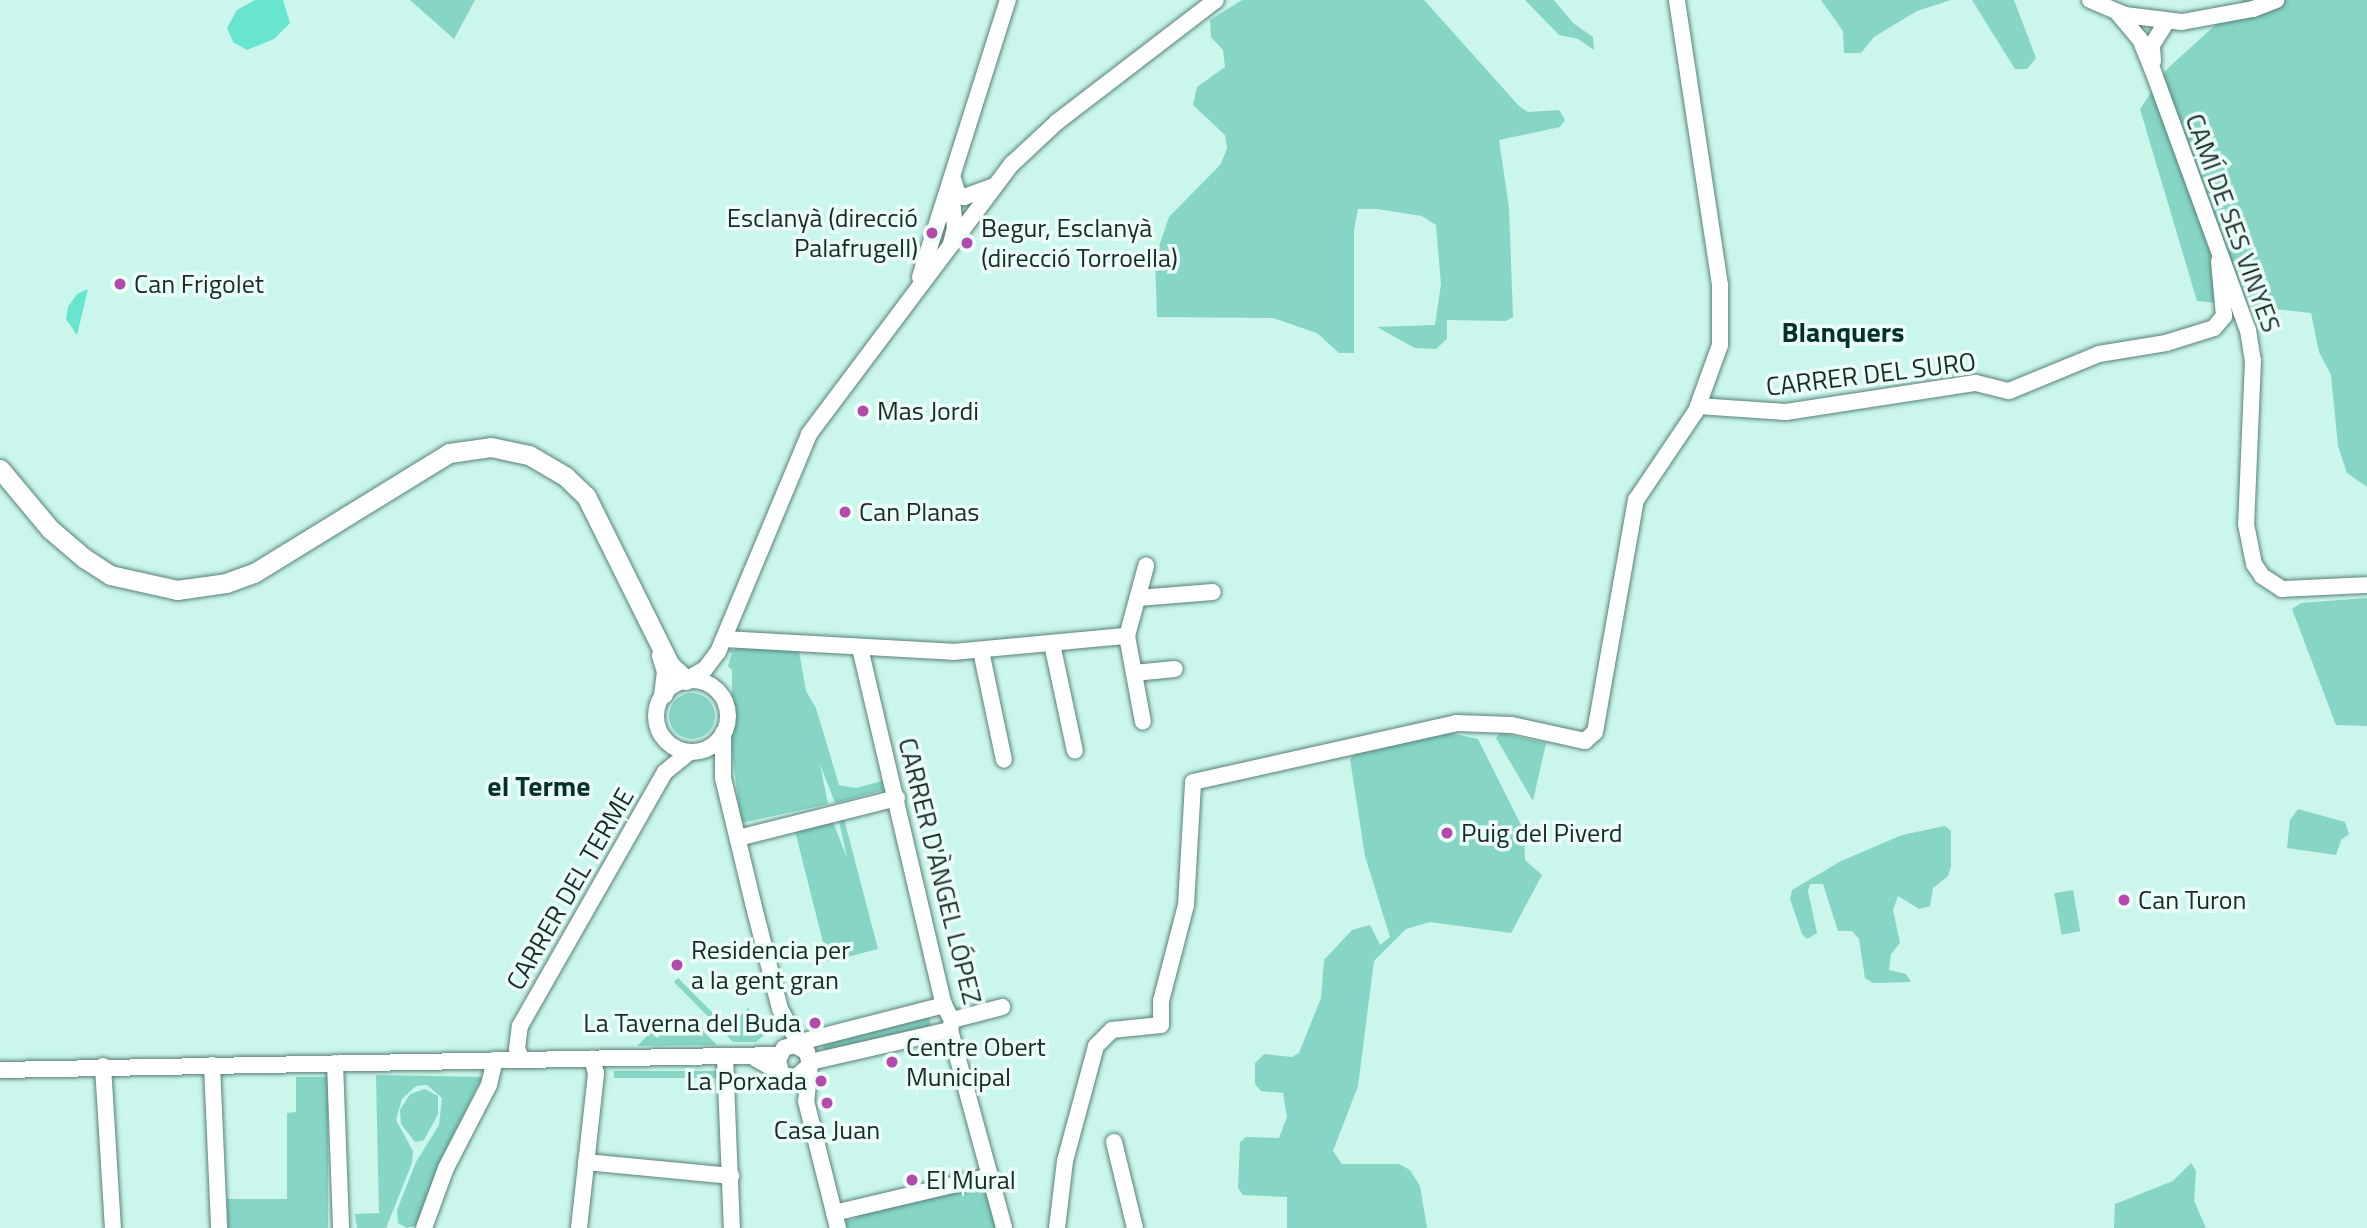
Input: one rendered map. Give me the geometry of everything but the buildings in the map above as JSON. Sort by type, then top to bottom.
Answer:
[{"type":"main road","points":[[0,468],[50,529],[84,558],[110,575],[177,590],[226,583],[254,573],[449,453],[491,447],[529,455],[565,476],[586,496],[670,665],[686,680]]},
{"type":"main road","points":[[0,478],[52,540],[111,582],[178,596],[228,588],[255,577],[451,458],[495,455],[528,460],[565,482],[591,513],[661,655],[666,671],[663,694]]},
{"type":"street","points":[[947,252],[952,174],[1008,0]]},
{"type":"street","points":[[723,778],[696,751],[667,743],[659,733],[655,713],[663,694],[705,669],[721,645],[809,433],[999,183],[1057,122],[1216,0]]},
{"type":"street","points":[[1057,1228],[1065,1161],[1096,1046],[1112,1030],[1161,1025],[1161,1001],[1186,905],[1191,785],[1455,723],[1512,725],[1588,740],[1595,732],[1636,500],[1698,406],[1720,345],[1720,285],[1677,0]]},
{"type":"street","points":[[2090,0],[2117,12],[2166,21],[2215,18],[2276,0]]},
{"type":"street","name":"CAMÍ DE SES VINYES","points":[[2117,12],[2140,39],[2153,71],[2253,349],[2246,524],[2254,564],[2262,576],[2281,589],[2367,585]]},
{"type":"street","name":"CAMÍ DE SES VINYES","points":[[2153,71],[2152,45],[2166,21]]},
{"type":"street","points":[[952,174],[958,194],[964,197],[999,183]]},
{"type":"street","points":[[948,224],[972,220]]},
{"type":"street","points":[[909,303],[948,224]]},
{"type":"street","name":"CARRER DEL SURO","points":[[1698,406],[1786,412],[1976,383],[1989,383],[2009,391],[2021,388],[2099,354],[2166,343],[2214,328],[2224,316],[2217,274],[2219,258]]},
{"type":"street","points":[[1143,722],[1127,635],[1146,566]]},
{"type":"street","points":[[1138,598],[1213,592]]},
{"type":"street","points":[[721,645],[981,650],[1127,635]]},
{"type":"street","points":[[1052,644],[1075,751]]},
{"type":"street","points":[[721,645],[722,696],[727,708],[723,733],[723,778],[785,1021],[806,1056],[803,1075],[785,1075]]},
{"type":"street","name":"CARRER D'ÀNGEL LÓPEZ","points":[[860,648],[944,1004],[1004,1228]]},
{"type":"street","points":[[981,650],[1004,760]]},
{"type":"street","points":[[1134,673],[1175,668]]},
{"type":"street","points":[[686,680],[713,687],[722,696]]},
{"type":"street","points":[[696,751],[723,733]]},
{"type":"street","name":"CARRER DEL TERME","points":[[523,1060],[517,1049],[520,1026],[665,772],[696,751]]},
{"type":"street","points":[[738,838],[897,798]]},
{"type":"street","points":[[944,1004],[804,1041],[806,1101],[836,1221],[991,1176]]},
{"type":"street","points":[[0,1070],[103,1066],[753,1057],[780,1053],[806,1056],[951,1025],[1002,1007]]},
{"type":"street","points":[[785,1021],[780,1053],[785,1075]]},
{"type":"street","points":[[725,1057],[732,1176],[732,1228]]},
{"type":"street","points":[[753,1057],[785,1075],[806,1101]]},
{"type":"street","points":[[579,1228],[596,1073],[592,1059]]},
{"type":"street","points":[[424,1228],[446,1168],[489,1085],[495,1060]]},
{"type":"street","points":[[335,1063],[341,1228]]},
{"type":"street","points":[[212,1065],[219,1228]]},
{"type":"street","points":[[103,1066],[113,1228]]},
{"type":"street","points":[[1114,1142],[1135,1228]]},
{"type":"street","points":[[586,1162],[732,1176]]},
{"type":"shaded area","points":[[255,0],[283,0],[290,23],[274,39],[247,50],[233,42],[227,28],[237,10]]},
{"type":"shaded area","points":[[410,0],[475,0],[454,39]]},
{"type":"shaded area","points":[[1242,0],[1424,0],[1519,106],[1528,112],[1559,110],[1565,120],[1560,127],[1499,140],[1509,208],[1513,317],[1506,321],[1447,320],[1447,339],[1436,349],[1415,348],[1377,327],[1435,325],[1441,284],[1436,225],[1422,216],[1358,209],[1354,230],[1354,353],[1339,353],[1317,333],[1273,318],[1157,317],[1155,258],[1169,217],[1221,164],[1227,148],[1225,135],[1193,105],[1197,87],[1225,67],[1223,50],[1211,37],[1210,20]]},
{"type":"shaded area","points":[[1525,0],[1554,0],[1573,23],[1593,37],[1594,50],[1578,39],[1559,35]]},
{"type":"shaded area","points":[[1821,0],[1951,0],[1917,11],[1874,37],[1861,53],[1844,53],[1843,31]]},
{"type":"shaded area","points":[[1972,0],[2014,0],[2036,58],[2027,69],[2015,69]]},
{"type":"shaded area","points":[[2243,0],[2367,0],[2367,487],[2347,473],[2338,446],[2331,375],[2319,352],[2311,313],[2197,301],[2140,109],[2168,68]]},
{"type":"shaded area","points":[[88,289],[77,335],[66,319],[68,307],[77,294]]},
{"type":"shaded area","points":[[2367,598],[2367,726],[2336,725],[2292,609],[2301,603]]},
{"type":"shaded area","points":[[740,648],[799,651],[806,691],[816,708],[839,785],[856,788],[882,781],[884,790],[835,803],[820,764],[828,804],[741,823],[732,751],[732,670],[728,666],[732,653],[727,651]]},
{"type":"shaded area","points":[[692,693],[708,700],[715,716],[708,732],[692,739],[676,732],[669,716],[676,700]]},
{"type":"shaded area","points":[[1446,732],[1478,739],[1524,831],[1525,860],[1542,875],[1511,933],[1430,922],[1406,929],[1374,961],[1358,1086],[1333,1151],[1342,1164],[1399,1164],[1410,1170],[1420,1186],[1427,1228],[1287,1228],[1287,1197],[1243,1195],[1238,1188],[1240,1142],[1246,1137],[1279,1138],[1287,1117],[1283,1093],[1261,1091],[1255,1084],[1255,1063],[1264,1054],[1292,1057],[1299,1053],[1321,998],[1324,960],[1352,930],[1370,925],[1380,945],[1390,937],[1365,856],[1350,759],[1357,752]]},
{"type":"shaded area","points":[[1500,733],[1546,743],[1533,801],[1496,738]]},
{"type":"shaded area","points":[[2298,809],[2345,822],[2349,834],[2341,840],[2336,855],[2287,848],[2290,820]]},
{"type":"shaded area","points":[[844,819],[878,949],[828,962],[795,831],[833,822],[847,858],[839,821]]},
{"type":"shaded area","points":[[1945,826],[1951,831],[1951,867],[1948,876],[1933,888],[1930,906],[1919,909],[1898,896],[1893,910],[1900,943],[1891,954],[1889,970],[1906,974],[1911,982],[1873,983],[1865,978],[1859,939],[1852,931],[1838,931],[1823,884],[1810,884],[1808,891],[1817,933],[1807,939],[1802,934],[1790,899],[1792,890],[1841,861],[1902,835]]},
{"type":"shaded area","points":[[2073,890],[2080,931],[2062,935],[2054,893]]},
{"type":"shaded area","points":[[678,978],[728,1028],[748,1008],[764,1025],[764,1035],[756,1042],[733,1042],[674,982]]},
{"type":"shaded area","points":[[928,1013],[932,1028],[826,1057],[822,1041]]},
{"type":"shaded area","points":[[677,1019],[692,1033],[699,1027],[717,1045],[637,1046],[651,1032],[657,1038]]},
{"type":"shaded area","points":[[614,1071],[721,1071],[721,1078],[614,1078]]},
{"type":"shaded area","points":[[376,1075],[482,1077],[437,1168],[418,1225],[407,1228],[398,1223],[397,1210],[416,1162],[439,1125],[442,1098],[427,1085],[416,1086],[402,1099],[396,1120],[413,1151],[412,1163],[386,1228],[357,1228],[355,1214],[379,1213]]},
{"type":"shaded area","points":[[296,1077],[328,1077],[328,1228],[228,1228],[227,1199],[287,1199],[287,1113],[296,1112]]},
{"type":"shaded area","points":[[425,1089],[438,1096],[438,1114],[424,1140],[415,1142],[401,1124],[400,1110],[410,1094]]},
{"type":"shaded area","points":[[2191,1163],[2196,1171],[2194,1201],[2206,1228],[2114,1228],[2115,1204],[2173,1181]]},
{"type":"shaded area","points":[[983,1181],[1000,1228],[847,1228],[846,1221],[857,1218],[856,1213]]},
{"type":"place","name":"Esclanyà (direcció Palafrugell)","points":[[932,233]]},
{"type":"place","name":"Begur, Esclanyà (direcció Torroella)","points":[[967,243]]},
{"type":"place","name":"Can Frigolet","points":[[120,284]]},
{"type":"place","name":"Mas Jordi","points":[[863,411]]},
{"type":"place","name":"Can Planas","points":[[845,512]]},
{"type":"place","name":"Puig del Piverd","points":[[1447,833]]},
{"type":"place","name":"Can Turon","points":[[2124,900]]},
{"type":"place","name":"Residencia per a la gent gran","points":[[677,965]]},
{"type":"place","name":"La Taverna del Buda","points":[[815,1023]]},
{"type":"place","name":"Centre Obert Municipal","points":[[892,1062]]},
{"type":"place","name":"La Porxada","points":[[821,1081]]},
{"type":"place","name":"Casa Juan","points":[[827,1103]]},
{"type":"place","name":"El Mural","points":[[912,1180]]},
{"type":"district","name":"Blanquers","points":[[1843,332]]},
{"type":"district","name":"el Terme","points":[[539,786]]}]
